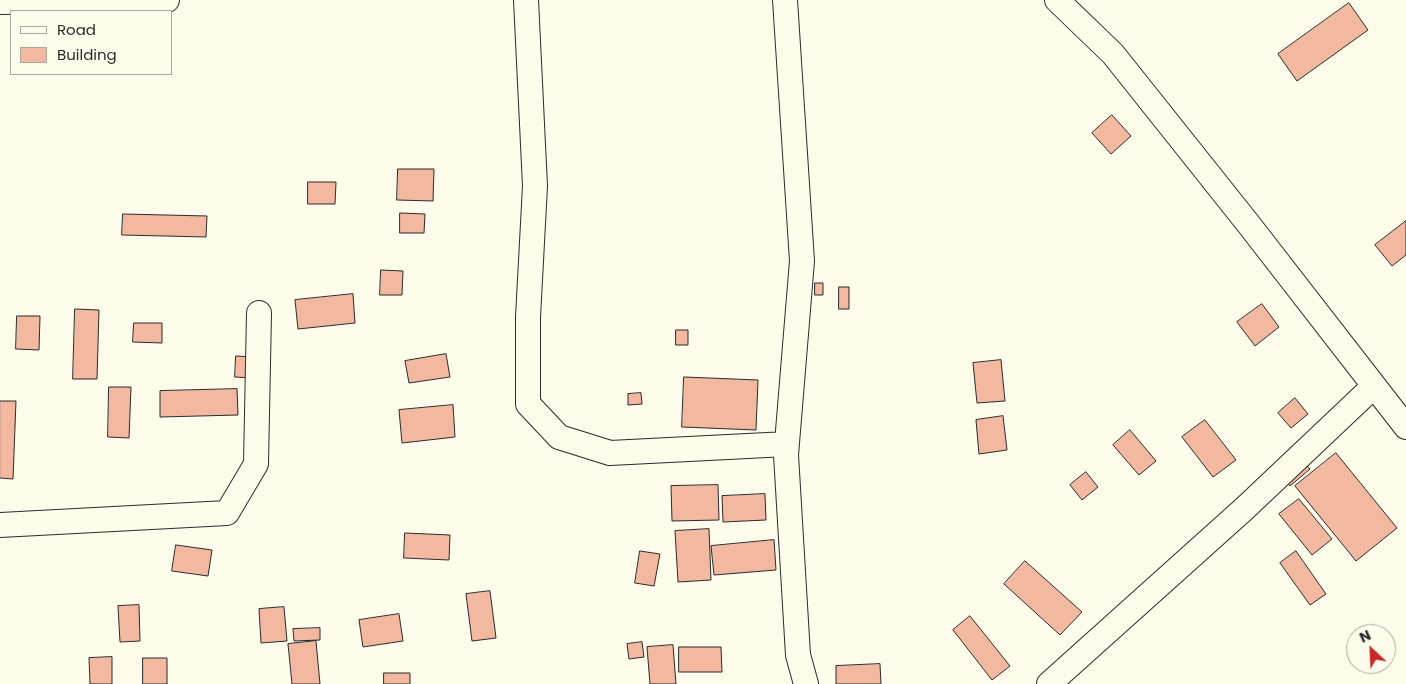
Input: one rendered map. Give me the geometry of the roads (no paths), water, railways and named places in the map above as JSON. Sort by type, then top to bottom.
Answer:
[{"type":"street","points":[[0,2],[167,0]]},
{"type":"street","points":[[526,0],[536,186],[528,317],[528,404],[559,437],[610,453],[787,444]]},
{"type":"street","points":[[785,0],[802,261],[786,455],[798,655],[806,684]]},
{"type":"street","points":[[1057,0],[1113,54],[1406,427]]},
{"type":"street","points":[[0,525],[226,513],[256,464],[259,313]]},
{"type":"street","points":[[1049,684],[1244,509],[1374,386]]}]
